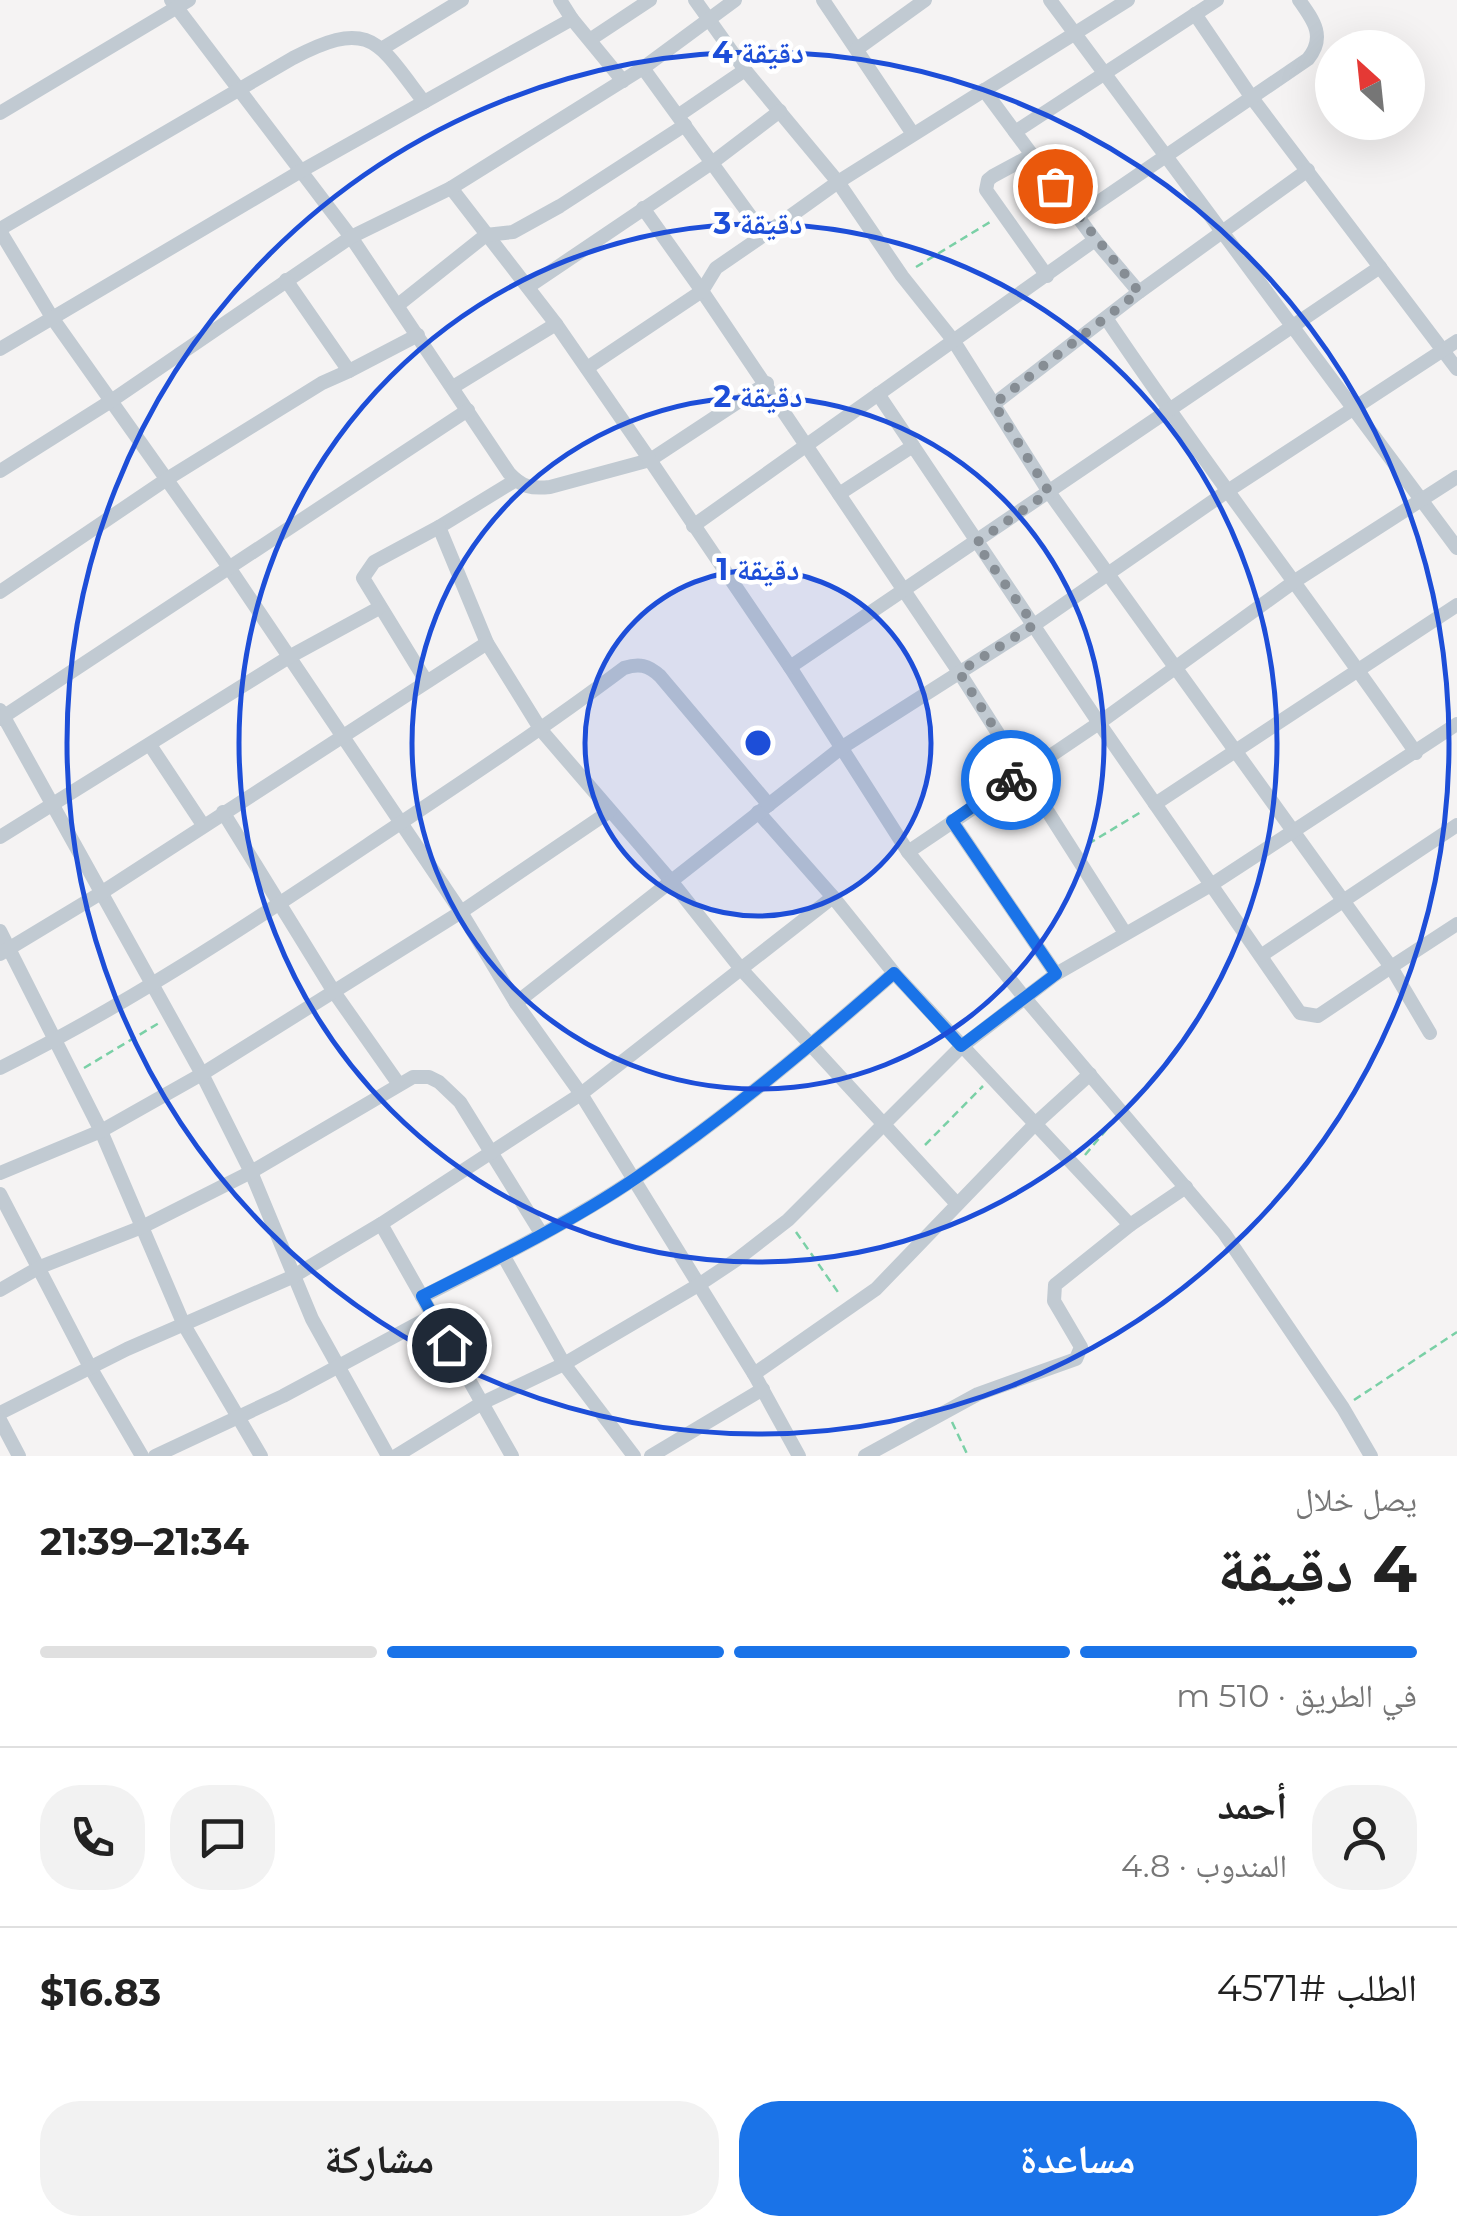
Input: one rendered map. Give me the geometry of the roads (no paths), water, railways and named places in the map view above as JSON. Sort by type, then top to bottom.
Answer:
[{"type":"street","points":[[383,48],[462,0]]},
{"type":"street","points":[[560,0],[623,81]]},
{"type":"street","points":[[592,39],[650,0]]},
{"type":"street","points":[[695,0],[745,70],[838,182],[902,276],[953,340],[1049,492],[1391,967],[1430,1033]]},
{"type":"street","points":[[0,472],[111,401],[351,236],[451,188],[643,68],[735,0]]},
{"type":"street","points":[[823,0],[913,134]]},
{"type":"street","points":[[857,48],[924,0]]},
{"type":"street","points":[[1050,0],[1457,548]]},
{"type":"street","points":[[587,368],[702,291],[716,268],[838,182],[1128,0]]},
{"type":"street","points":[[1015,132],[1217,0]]},
{"type":"street","points":[[1078,216],[1308,59],[1319,38],[1300,0]]},
{"type":"street","points":[[0,112],[179,2],[239,90],[351,236],[516,480],[534,489],[650,460],[767,384]]},
{"type":"street","points":[[1195,14],[1252,98],[1457,370]]},
{"type":"street","points":[[0,349],[301,171],[572,19]]},
{"type":"street","points":[[424,102],[383,48],[364,39],[325,43],[0,230],[53,318],[228,566],[402,822],[516,1002],[582,1094],[754,1374],[799,1456]]},
{"type":"street","points":[[643,68],[764,235]]},
{"type":"street","points":[[398,305],[486,234],[512,232],[560,206],[745,70]]},
{"type":"street","points":[[984,90],[1095,240],[1139,292]]},
{"type":"street","points":[[528,287],[780,111]]},
{"type":"street","points":[[1032,155],[988,180],[988,197],[1046,276]]},
{"type":"street","points":[[994,404],[1139,292],[1308,170]]},
{"type":"street","points":[[451,188],[587,368],[790,667],[908,852],[1024,998],[1224,1233],[1343,1408],[1371,1456]]},
{"type":"street","points":[[643,208],[767,384],[959,672],[1125,933]]},
{"type":"street","points":[[693,526],[1095,240]]},
{"type":"street","points":[[790,667],[1380,267]]},
{"type":"street","points":[[286,280],[349,371]]},
{"type":"street","points":[[1106,318],[1167,409],[1416,753]]},
{"type":"street","points":[[453,387],[556,324]]},
{"type":"street","points":[[0,592],[167,478],[322,382],[418,335]]},
{"type":"street","points":[[516,1002],[841,748],[1034,625],[1228,490],[1457,340]]},
{"type":"street","points":[[878,394],[1300,1013],[1311,1016],[1332,1008],[1457,924]]},
{"type":"street","points":[[468,410],[1,715],[202,1074],[251,1172],[292,1277],[337,1366],[392,1456],[482,1404],[564,1364],[700,1284],[788,1220],[961,1046],[1056,974],[1211,884],[1457,724]]},
{"type":"street","points":[[839,494],[913,446]]},
{"type":"street","points":[[908,852],[1099,723],[1295,581],[1457,478]]},
{"type":"street","points":[[426,681],[364,583],[367,569],[516,480]]},
{"type":"street","points":[[439,526],[488,643],[541,730],[741,969],[957,1204]]},
{"type":"street","points":[[1155,804],[1457,606]]},
{"type":"street","points":[[0,837],[289,657],[379,608]]},
{"type":"street","points":[[5,952],[488,643]]},
{"type":"street","points":[[0,1068],[56,1040],[280,904],[541,730],[624,668],[644,665],[660,676],[894,973],[1130,1225]]},
{"type":"street","points":[[150,744],[203,825]]},
{"type":"street","points":[[0,1173],[101,1130],[202,1074],[461,912],[610,811]]},
{"type":"street","points":[[223,812],[334,992],[398,1083]]},
{"type":"street","points":[[952,821],[1056,974]]},
{"type":"street","points":[[1262,956],[1457,825]]},
{"type":"street","points":[[19,1456],[0,1417],[90,1367],[292,1277],[380,1224],[582,1094],[834,898]]},
{"type":"street","points":[[0,932],[5,952],[56,1040],[101,1130],[184,1325],[261,1456]]},
{"type":"street","points":[[422,1296],[503,1255],[635,1178],[812,1046],[894,973]]},
{"type":"street","points":[[754,1374],[887,1279],[1035,1124],[1090,1074]]},
{"type":"street","points":[[0,1290],[40,1268],[142,1227],[251,1172],[413,1077],[429,1077],[449,1088],[540,1233]]},
{"type":"street","points":[[865,1456],[1001,1384],[1076,1360],[1081,1347],[1054,1301],[1055,1285],[1130,1225],[1186,1187]]},
{"type":"street","points":[[0,1194],[90,1367],[142,1456]]},
{"type":"street","points":[[380,1224],[512,1456]]},
{"type":"street","points":[[503,1255],[564,1364],[634,1456]]},
{"type":"street","points":[[155,1456],[283,1396],[432,1316]]},
{"type":"street","points":[[651,1456],[763,1390]]}]
